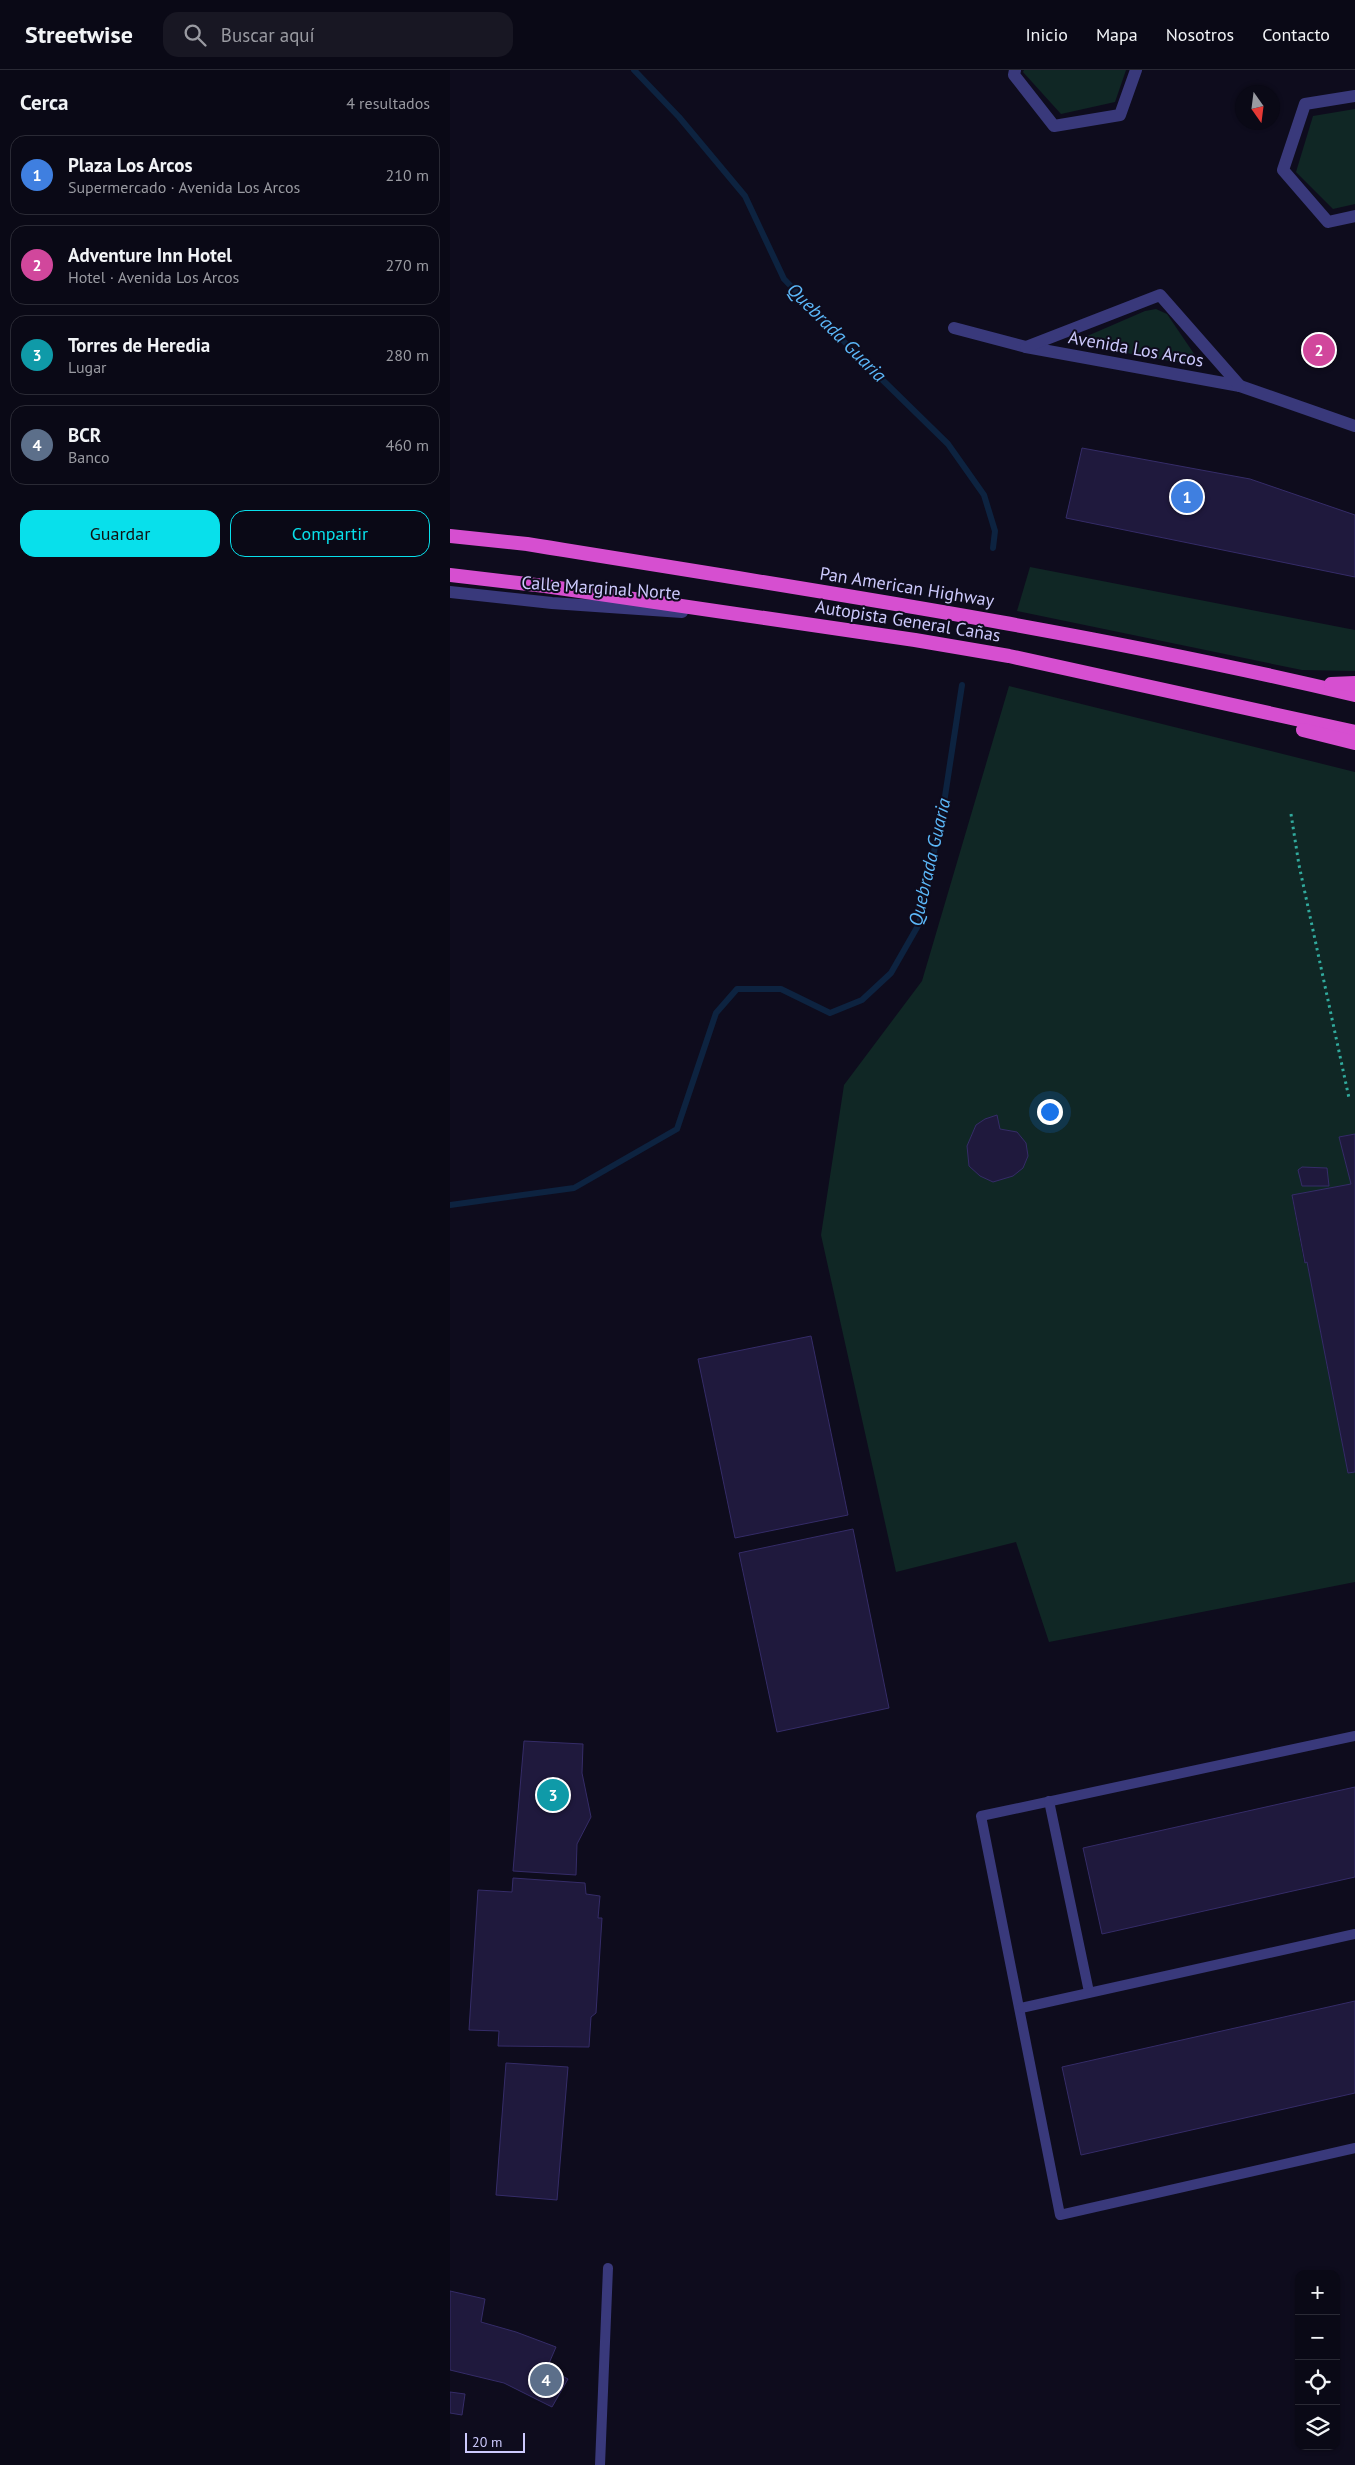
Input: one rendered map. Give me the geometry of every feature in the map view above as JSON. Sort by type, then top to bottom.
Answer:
[{"type":"highway","name":"Pan American Highway","points":[[450,536],[527,544],[948,613],[1314,685],[1355,695]]},
{"type":"highway","name":"Autopista General Cañas","points":[[450,575],[545,586],[915,640],[1009,656],[1355,732]]},
{"type":"highway","points":[[1009,656],[1355,743]]},
{"type":"highway","points":[[1314,685],[1355,683]]},
{"type":"street","points":[[1015,70],[1014,75],[1054,126],[1120,115],[1136,70]]},
{"type":"street","points":[[1355,96],[1305,104],[1283,170],[1328,222],[1355,216]]},
{"type":"street","name":"Avenida Los Arcos","points":[[1026,347],[1160,295],[1240,386]]},
{"type":"street","name":"Avenida Los Arcos","points":[[954,328],[1026,347],[1240,386],[1355,426]]},
{"type":"street","name":"Calle Marginal Norte","points":[[450,592],[552,603],[749,616]]},
{"type":"lane","points":[[1355,1736],[981,1816],[1021,2008],[1060,2215],[1355,2148]]},
{"type":"lane","points":[[1049,1801],[1089,1992]]},
{"type":"lane","points":[[1021,2008],[1355,1934]]},
{"type":"lane","points":[[600,2465],[608,2268]]},
{"type":"path","points":[[1291,814],[1299,865],[1348,1098]]},
{"type":"green space","points":[[1024,70],[1126,70],[1115,102],[1061,114],[1023,72]]},
{"type":"green space","points":[[1355,109],[1355,204],[1333,209],[1296,172],[1313,116]]},
{"type":"green space","points":[[1156,309],[1167,314],[1203,367],[1071,343],[1145,311]]},
{"type":"green space","points":[[1030,567],[1355,630],[1355,671],[1302,670],[1017,611]]},
{"type":"green space","points":[[1009,686],[1355,772],[1355,1134],[1339,1137],[1351,1184],[1292,1196],[1304,1262],[1307,1262],[1348,1473],[1355,1472],[1355,1582],[1049,1642],[1016,1542],[896,1572],[821,1235],[844,1085],[922,981]]},
{"type":"building","points":[[1082,448],[1250,479],[1355,515],[1355,577],[1066,518]]},
{"type":"building","points":[[997,1115],[1000,1129],[1017,1132],[1026,1143],[1028,1156],[1023,1168],[1013,1176],[993,1182],[980,1176],[969,1166],[967,1146],[976,1125],[985,1119]]},
{"type":"building","points":[[1355,1134],[1355,1472],[1348,1473],[1292,1195],[1351,1184],[1339,1137]]},
{"type":"building","points":[[1302,1167],[1327,1168],[1329,1186],[1302,1186],[1298,1170]]},
{"type":"building","points":[[811,1336],[848,1515],[735,1538],[698,1359]]},
{"type":"building","points":[[853,1529],[889,1708],[777,1732],[739,1553]]},
{"type":"building","points":[[524,1741],[583,1744],[582,1773],[591,1817],[577,1844],[576,1875],[513,1871]]},
{"type":"building","points":[[1355,1787],[1355,1877],[1102,1934],[1083,1848]]},
{"type":"building","points":[[513,1878],[585,1883],[586,1894],[600,1896],[598,1918],[602,1918],[596,2013],[591,2017],[589,2047],[498,2046],[499,2031],[469,2030],[478,1890],[512,1892]]},
{"type":"building","points":[[1355,2001],[1355,2093],[1081,2155],[1062,2067]]},
{"type":"building","points":[[506,2063],[568,2067],[557,2200],[496,2195]]},
{"type":"building","points":[[450,2291],[485,2299],[481,2322],[516,2332],[556,2347],[547,2368],[568,2379],[552,2407],[504,2383],[450,2370]]},
{"type":"building","points":[[450,2392],[465,2394],[462,2415],[450,2413]]},
{"type":"waterway","name":"Quebrada Guaria","points":[[634,70],[679,117],[745,196],[784,279],[855,353],[948,444],[984,495],[995,531],[993,548]]},
{"type":"waterway","name":"Quebrada Guaria","points":[[450,1205],[574,1188],[677,1129],[716,1013],[737,989],[781,989],[830,1013],[862,1000],[891,973],[919,924],[944,803],[962,685]]},
{"type":"place","name":"Adventure Inn Hotel","points":[[1319,350]]},
{"type":"place","name":"Plaza Los Arcos","points":[[1187,497]]},
{"type":"place","name":"Torres de Heredia","points":[[553,1795]]},
{"type":"place","name":"BCR","points":[[546,2380]]}]
